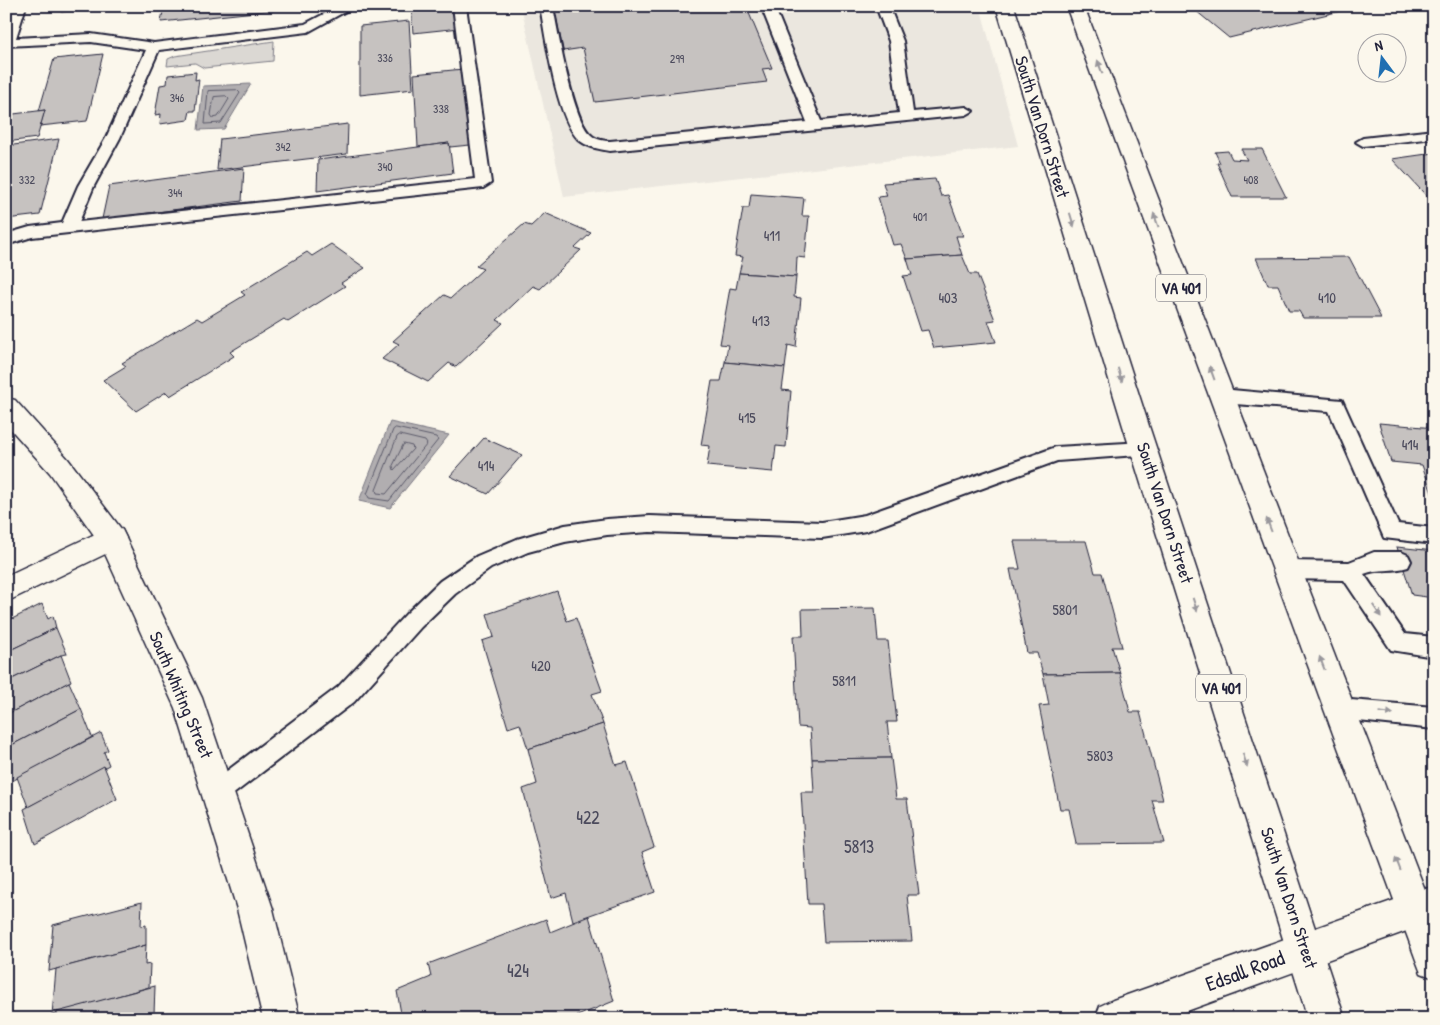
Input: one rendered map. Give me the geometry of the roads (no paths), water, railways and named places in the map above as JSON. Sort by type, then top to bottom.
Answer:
[{"type":"main road","name":"South Van Dorn Street","points":[[1005,6],[1144,449],[1327,1019]]},
{"type":"main road","name":"VA 401","points":[[1076,6],[1339,709],[1424,906],[1434,960]]},
{"type":"main road","name":"South Whiting Street","points":[[6,407],[59,466],[112,538],[191,708],[255,909],[282,1019]]},
{"type":"main road","points":[[6,590],[112,538]]},
{"type":"main road","name":"Edsall Road","points":[[1113,1019],[1424,906]]},
{"type":"lane","points":[[20,6],[7,45],[91,38],[154,47],[308,28],[349,6]]},
{"type":"lane","points":[[6,240],[30,232],[482,182],[459,6]]},
{"type":"lane","points":[[546,6],[566,92],[577,126],[581,134],[589,141],[610,146],[966,111]]},
{"type":"lane","points":[[766,6],[816,126]]},
{"type":"lane","points":[[882,6],[896,41],[907,117]]},
{"type":"lane","points":[[68,228],[86,186],[113,138],[154,47]]},
{"type":"lane","points":[[1363,142],[1434,134]]},
{"type":"lane","points":[[1221,396],[1335,404],[1391,532],[1434,536]]},
{"type":"lane","points":[[219,791],[350,692],[427,608],[454,584],[483,562],[516,549],[584,530],[638,523],[822,530],[845,527],[866,523],[1056,454],[1082,451],[1144,449]]},
{"type":"lane","points":[[1286,570],[1350,571],[1374,561],[1401,561]]},
{"type":"lane","points":[[1350,571],[1399,643],[1434,647]]},
{"type":"lane","points":[[1339,709],[1434,718]]},
{"type":"water","points":[[251,84],[224,129],[198,130],[203,86]]},
{"type":"water","points":[[390,422],[449,435],[390,508],[359,501]]}]
